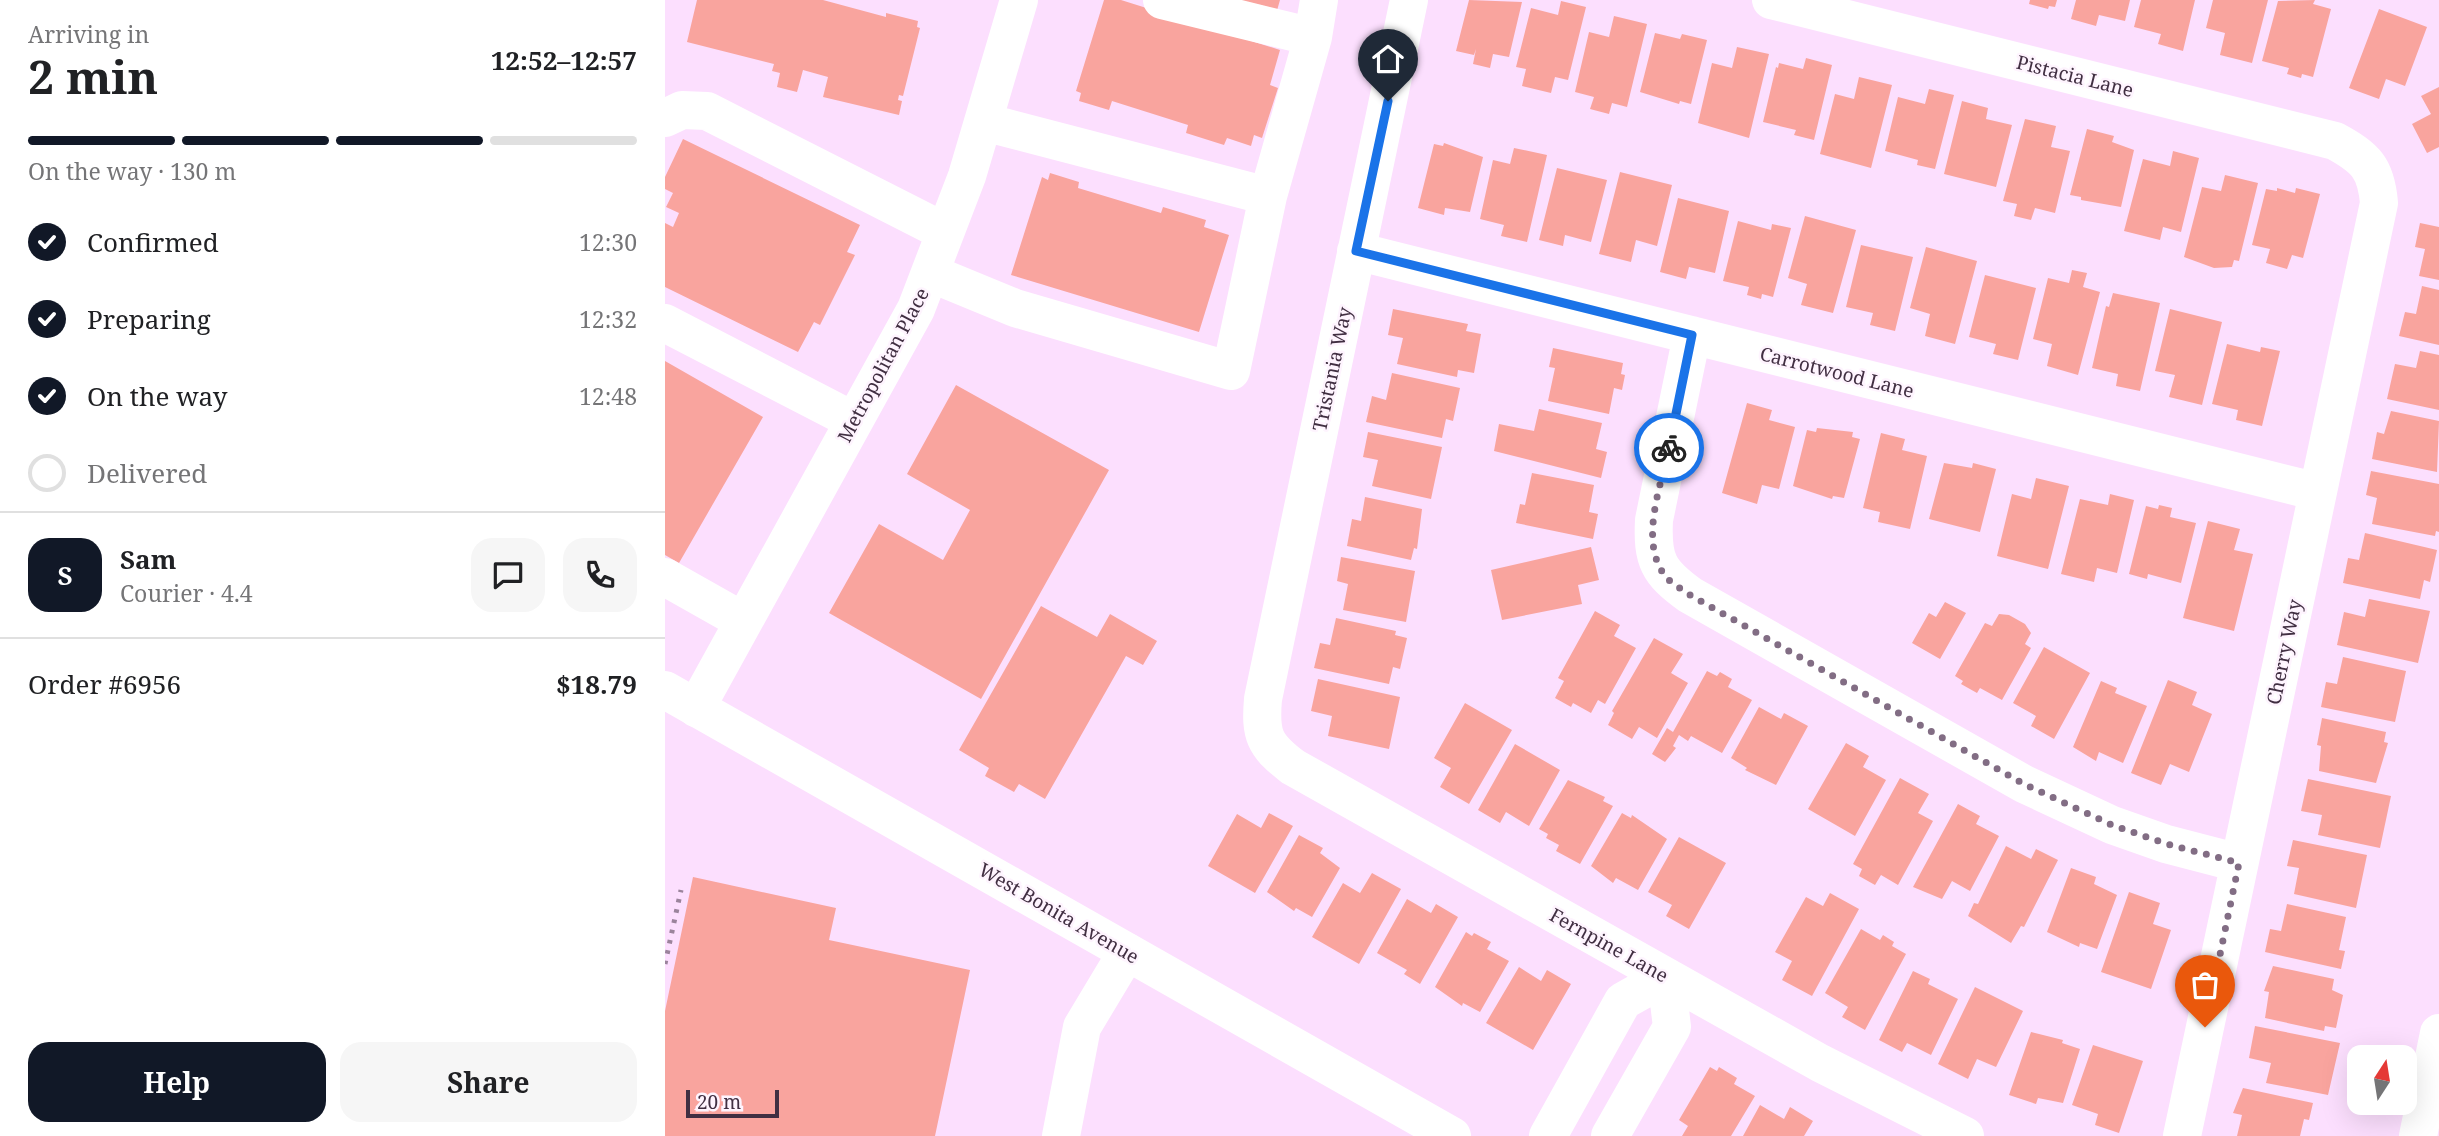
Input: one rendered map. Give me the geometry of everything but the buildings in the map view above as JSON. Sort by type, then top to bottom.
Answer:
[{"type":"street","name":"Metropolitan Place","points":[[680,699],[743,621],[916,309],[984,122],[1019,0]]},
{"type":"street","points":[[1162,0],[1313,37]]},
{"type":"street","points":[[930,273],[1015,308],[1231,371],[1268,196],[1313,37],[1319,0]]},
{"type":"street","name":"Tristania Way","points":[[1263,738],[1262,699],[1409,0]]},
{"type":"street","name":"Pistacia Lane","points":[[1771,0],[2335,141],[2355,152],[2372,168]]},
{"type":"street","points":[[665,118],[682,110],[707,111],[945,232]]},
{"type":"street","points":[[984,122],[1268,196]]},
{"type":"street","name":"Cherry Way","points":[[2182,1136],[2379,203],[2372,168]]},
{"type":"street","name":"Carrotwood Lane","points":[[1356,251],[2318,492]]},
{"type":"street","points":[[665,323],[854,421]]},
{"type":"street","points":[[1692,335],[1654,520],[1653,545],[1657,562],[1667,578],[1690,595],[2024,784],[2112,825],[2167,844],[2239,863]]},
{"type":"street","points":[[665,577],[743,621]]},
{"type":"street","name":"West Bonita Avenue","points":[[680,699],[1452,1136]]},
{"type":"street","name":"Fernpine Lane","points":[[1263,738],[1276,754],[1293,767],[1820,1063],[1965,1136]]},
{"type":"street","points":[[1061,1136],[1082,1027],[1127,952]]},
{"type":"street","points":[[1548,1136],[1623,1001],[1666,977],[1672,1027],[1611,1136]]},
{"type":"street","points":[[2418,1136],[2439,1033]]},
{"type":"railway","points":[[665,964],[681,890]]},
{"type":"way so far","points":[[1669,448],[1654,520],[1653,545],[1657,562],[1667,578],[1690,595],[2024,784],[2112,825],[2167,844],[2239,863],[2205,1027]]},
{"type":"route","points":[[1388,101],[1356,251],[1692,335],[1669,448]]}]
